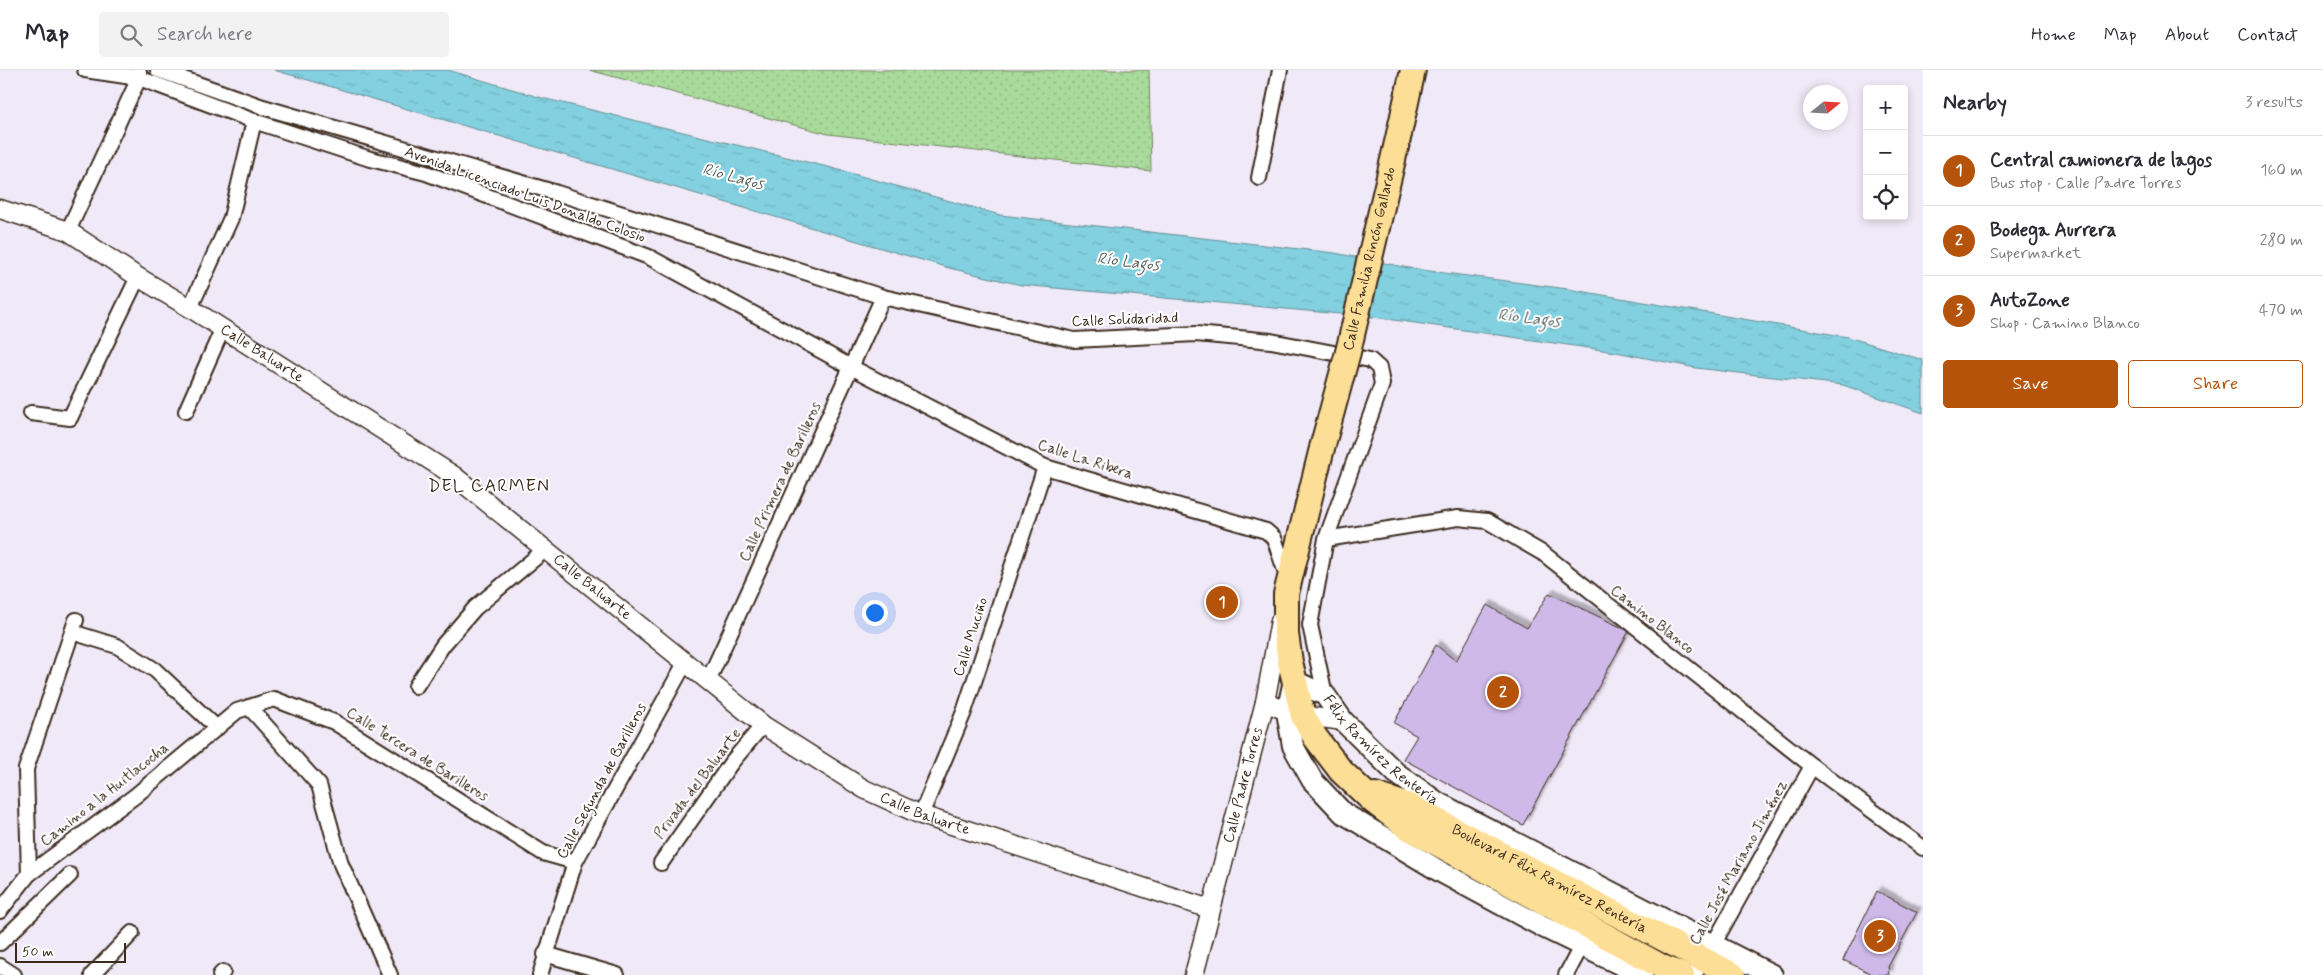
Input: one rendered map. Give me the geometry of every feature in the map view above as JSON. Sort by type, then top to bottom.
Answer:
[{"type":"highway","name":"Calle Familia Rincón Gallardo","points":[[1287,589],[1348,352],[1413,70]]},
{"type":"highway","name":"Boulevard Félix Ramírez Rentería","points":[[1287,589],[1286,634],[1294,681],[1295,714],[1341,771],[1362,791],[1407,827],[1664,968],[1682,975]]},
{"type":"highway","name":"Boulevard Félix Ramírez Rentería","points":[[1362,791],[1409,806],[1733,975]]},
{"type":"highway","points":[[1501,854],[1534,852]]},
{"type":"main road","name":"Félix Ramírez Rentería","points":[[1294,681],[1325,696],[1342,721],[1396,773],[1438,803],[1534,852],[1703,960],[1772,975]]},
{"type":"main road","points":[[1295,714],[1293,746],[1312,780],[1343,813],[1441,872],[1545,928],[1642,975]]},
{"type":"street","name":"Avenida Licenciado Luis Donaldo Colosio","points":[[85,70],[139,74],[254,121],[367,158],[426,173],[648,257],[851,367]]},
{"type":"street","name":"Avenida Licenciado Luis Donaldo Colosio","points":[[158,70],[263,106],[557,193],[883,297]]},
{"type":"street","points":[[1259,178],[1280,70]]},
{"type":"street","points":[[68,231],[139,74]]},
{"type":"street","points":[[190,308],[231,218],[254,121]]},
{"type":"street","name":"Calle Baluarte","points":[[0,209],[68,231],[138,278],[190,308],[453,476],[763,725],[864,789],[921,815],[1210,909]]},
{"type":"street","points":[[31,413],[70,418],[138,278]]},
{"type":"street","name":"Calle Solidaridad","points":[[883,297],[1074,340],[1196,334],[1271,341],[1370,360],[1379,368],[1382,384],[1326,539]]},
{"type":"street","name":"Calle Primera de Barilleros","points":[[708,681],[883,297]]},
{"type":"street","points":[[186,411],[222,330]]},
{"type":"street","name":"Calle La Ribera","points":[[851,367],[1045,467],[1266,531],[1274,538],[1280,551],[1287,589]]},
{"type":"street","name":"Calle Muciño","points":[[921,815],[964,712],[1045,467]]},
{"type":"street","name":"Camino Blanco","points":[[1326,539],[1458,518],[1487,521],[1544,554],[1812,766],[1923,848]]},
{"type":"street","points":[[1325,696],[1310,625],[1326,539]]},
{"type":"street","points":[[416,686],[443,645],[475,608],[546,549]]},
{"type":"street","name":"Calle Padre Torres","points":[[1194,975],[1265,702],[1287,589]]},
{"type":"street","points":[[29,874],[26,769],[74,626],[117,646],[155,670],[217,728]]},
{"type":"street","name":"Calle Segunda de Barilleros","points":[[540,975],[575,862],[685,663]]},
{"type":"street","name":"Calle Tercera de Barilleros","points":[[243,709],[274,699],[334,722],[543,853],[575,862]]},
{"type":"street","points":[[1265,702],[1295,714],[1342,721]]},
{"type":"street","points":[[243,709],[319,785],[341,864],[390,975]]},
{"type":"street","name":"Camino a la Huitlacocha","points":[[0,911],[29,874],[134,796],[243,709]]},
{"type":"street","name":"Privada del Baluarte","points":[[661,863],[731,763],[763,725]]},
{"type":"street","name":"Calle José Mariano Jiménez","points":[[1703,960],[1812,766]]},
{"type":"street","points":[[0,943],[70,875]]},
{"type":"street","points":[[92,975],[132,933]]},
{"type":"street","points":[[1566,975],[1582,945]]},
{"type":"street","points":[[546,954],[618,975]]},
{"type":"street","points":[[0,966],[14,975]]},
{"type":"green space","points":[[589,70],[1149,70],[1151,171],[828,134]]},
{"type":"water","name":"Río Lagos","points":[[274,70],[448,70],[542,98],[832,168],[1000,215],[1335,253],[1414,269],[1568,289],[1848,337],[1923,360],[1923,413],[1843,385],[1696,368],[1616,352],[1373,317],[1021,285],[949,268]]},
{"type":"building","points":[[1549,593],[1629,631],[1523,825],[1403,759],[1417,736],[1394,723],[1436,645],[1456,661],[1487,605],[1527,628]]},
{"type":"building","points":[[1877,891],[1917,912],[1888,967],[1889,975],[1874,975],[1843,960]]},
{"type":"place","name":"Central camionera de lagos","points":[[1222,602]]},
{"type":"place","name":"Bodega Aurrera","points":[[1503,692]]},
{"type":"place","name":"AutoZone","points":[[1880,936]]},
{"type":"district","name":"DEL CARMEN","points":[[489,486]]}]
